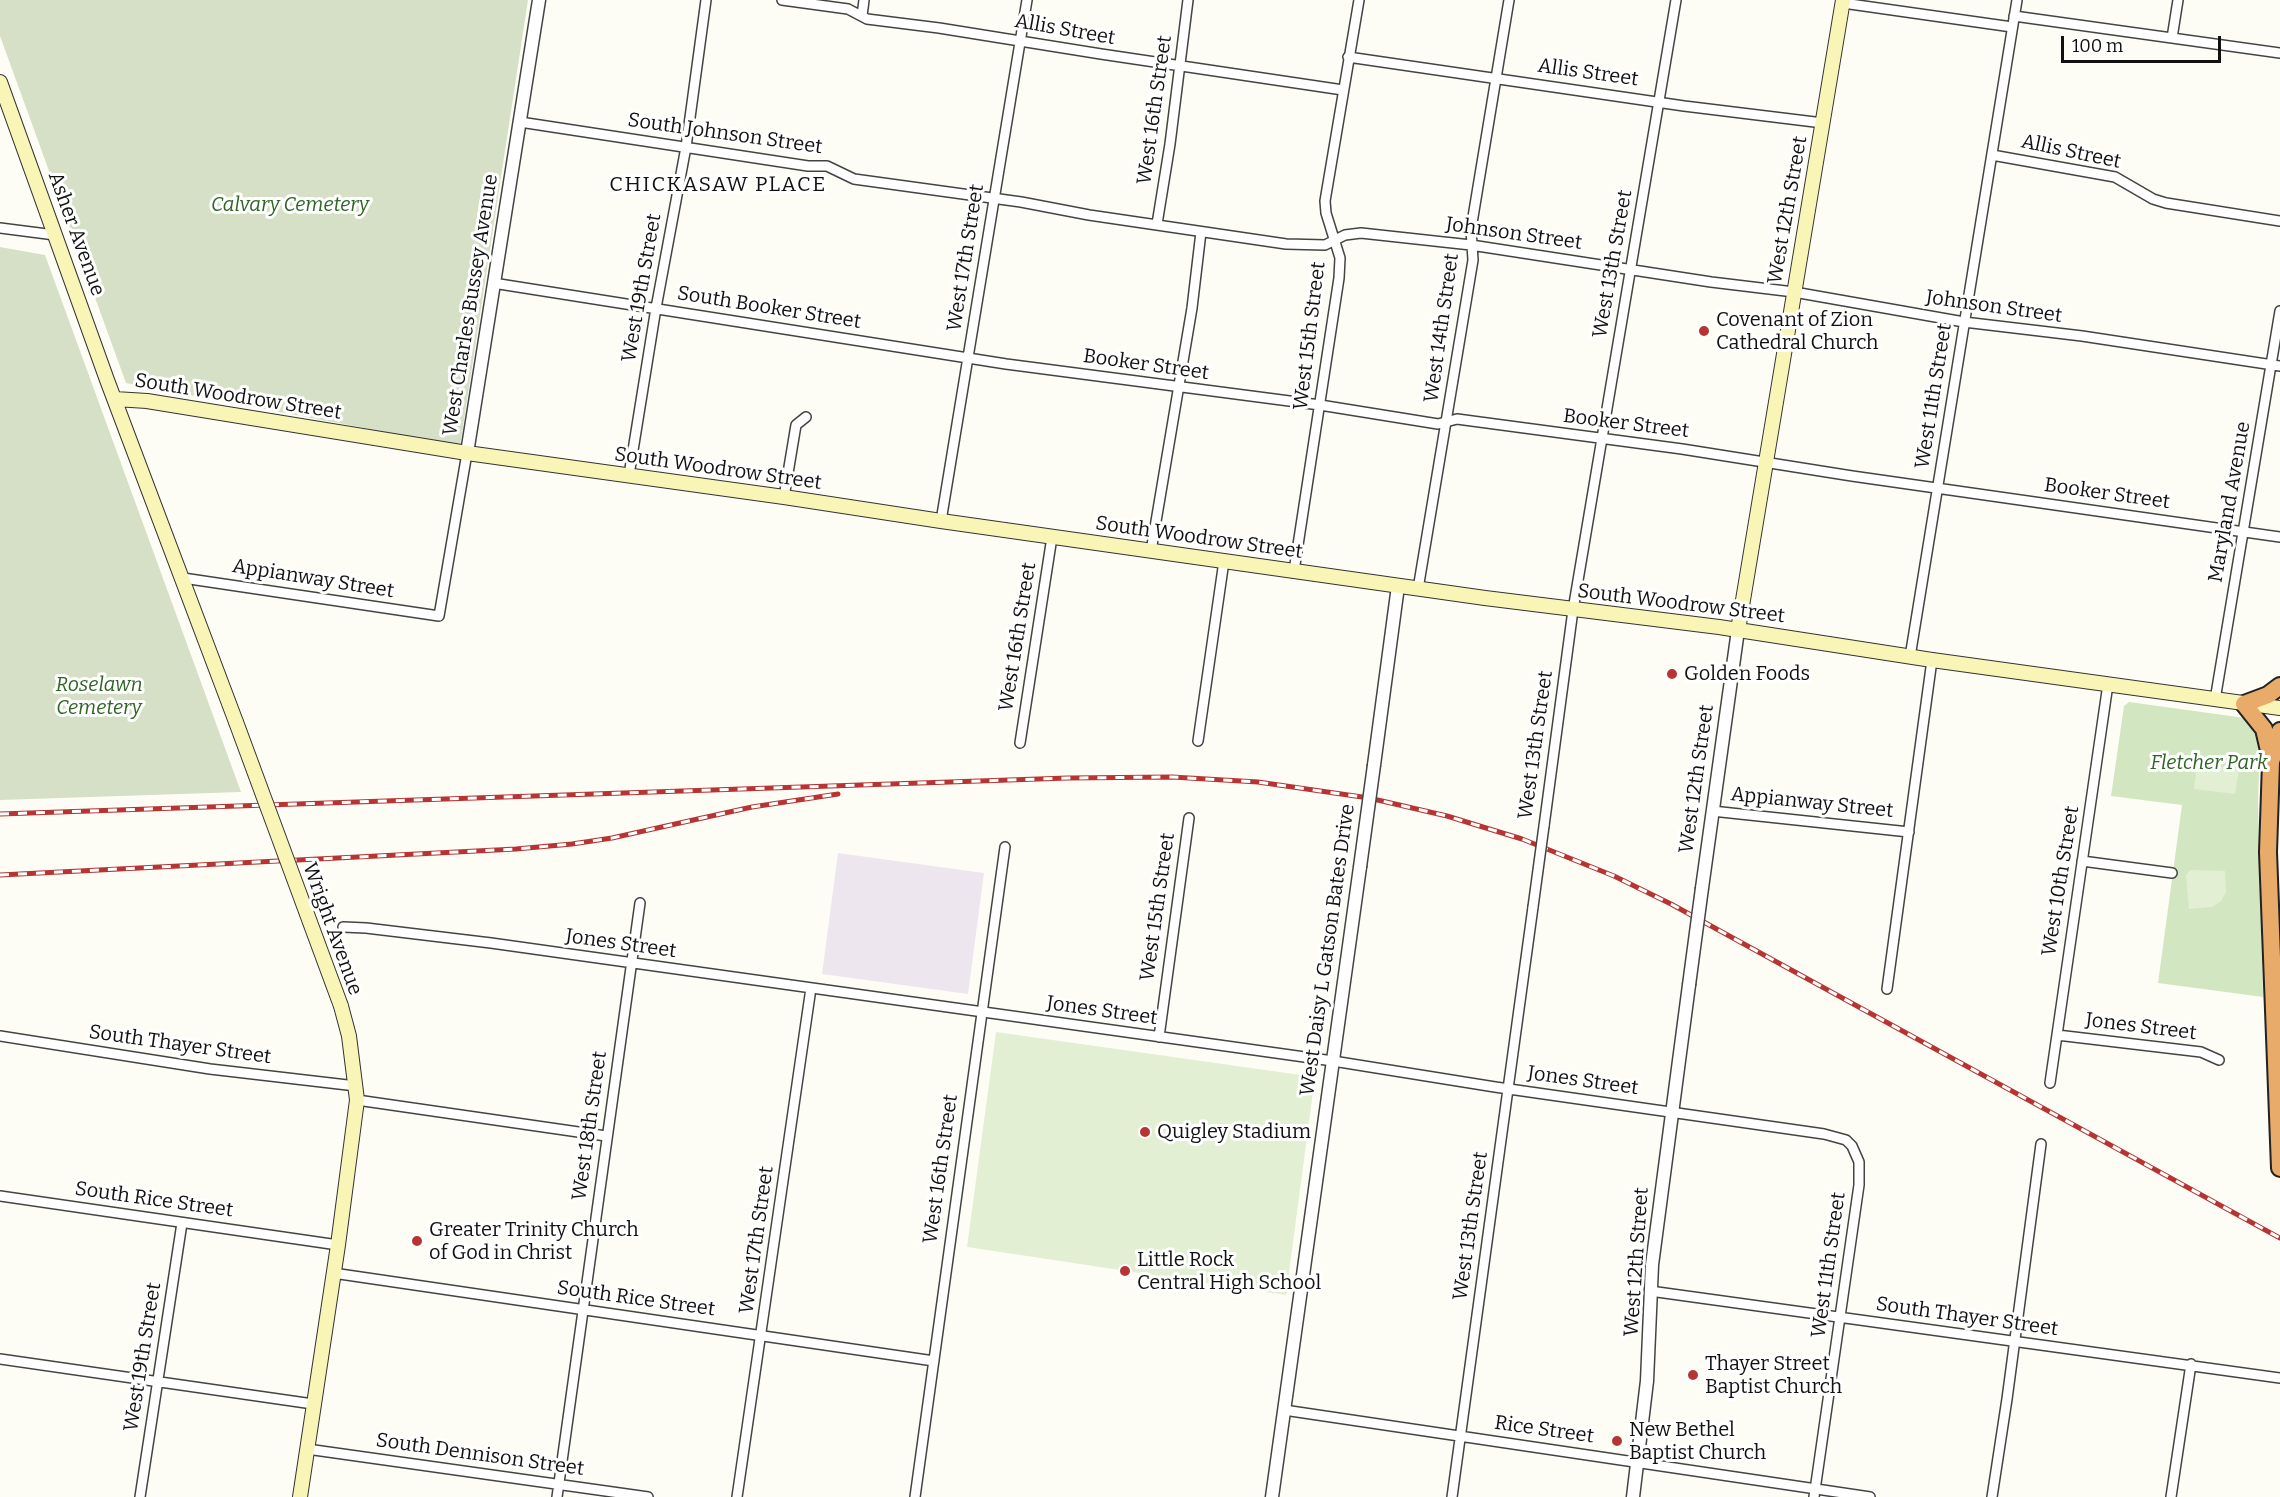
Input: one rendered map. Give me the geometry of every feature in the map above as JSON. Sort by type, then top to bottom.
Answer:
[{"type":"highway","points":[[2279,1160],[2268,852],[2271,762],[2264,729],[2244,704],[2268,695],[2280,686]]},
{"type":"highway","points":[[2271,762],[2280,731]]},
{"type":"main road","name":"West 12th Street","points":[[1738,630],[1843,1]]},
{"type":"main road","name":"Asher Avenue","points":[[0,82],[115,399]]},
{"type":"main road","name":"South Woodrow Street","points":[[115,399],[147,401],[467,453],[1052,537],[1418,589],[1738,630],[1910,657],[2280,708]]},
{"type":"main road","name":"Wright Avenue","points":[[115,399],[236,722],[349,1036],[356,1093],[338,1245],[300,1497]]},
{"type":"street","name":"West Charles Bussey Avenue","points":[[439,616],[483,362],[538,0]]},
{"type":"street","name":"West 19th Street","points":[[629,475],[656,308],[686,147],[706,0]]},
{"type":"street","name":"Allis Street","points":[[782,0],[848,9],[874,20],[1021,40],[1180,67],[1343,90]]},
{"type":"street","points":[[862,16],[864,0]]},
{"type":"street","name":"West 17th Street","points":[[941,521],[1027,0]]},
{"type":"street","name":"West 16th Street","points":[[1157,225],[1188,0]]},
{"type":"street","name":"West 15th Street","points":[[1294,571],[1339,278],[1340,258],[1325,201],[1359,0]]},
{"type":"street","name":"West 14th Street","points":[[1418,589],[1473,260],[1471,245],[1473,218],[1509,0]]},
{"type":"street","name":"West 13th Street","points":[[1452,1497],[1573,610],[1676,0]]},
{"type":"street","name":"West 11th Street","points":[[1910,657],[2017,0]]},
{"type":"street","points":[[2172,38],[2178,0]]},
{"type":"street","points":[[1843,1],[2012,27]]},
{"type":"street","points":[[2014,16],[2280,53]]},
{"type":"street","name":"Allis Street","points":[[1348,57],[1823,123]]},
{"type":"street","name":"South Johnson Street","points":[[520,122],[807,166],[827,166],[854,179],[994,199]]},
{"type":"street","name":"Allis Street","points":[[1992,155],[2115,177],[2153,199],[2166,203],[2280,221]]},
{"type":"street","name":"Johnson Street","points":[[994,199],[1294,245],[1325,244],[1345,235],[1361,233],[1471,245],[1711,282],[1794,292],[1965,322],[2082,336],[2276,365]]},
{"type":"street","points":[[0,228],[55,235]]},
{"type":"street","points":[[1151,551],[1192,308],[1202,232]]},
{"type":"street","name":"South Booker Street","points":[[494,283],[968,357]]},
{"type":"street","name":"Maryland Avenue","points":[[2215,700],[2243,532],[2276,365],[2280,311]]},
{"type":"street","name":"Booker Street","points":[[968,357],[1178,388],[1320,405],[1438,424],[1456,419],[1766,461],[1852,476],[2280,537]]},
{"type":"street","points":[[784,497],[796,425],[806,417]]},
{"type":"street","name":"West 16th Street","points":[[1020,743],[1052,537]]},
{"type":"street","points":[[1198,741],[1224,561]]},
{"type":"street","name":"Appianway Street","points":[[183,578],[439,616]]},
{"type":"street","name":"West Daisy L Gatson Bates Drive","points":[[1272,1497],[1398,586]]},
{"type":"street","name":"West 12th Street","points":[[1633,1497],[1647,1381],[1650,1291],[1671,1111],[1738,630]]},
{"type":"street","points":[[1887,989],[1932,660]]},
{"type":"street","name":"West 10th Street","points":[[2050,1083],[2108,684]]},
{"type":"street","name":"Appianway Street","points":[[1712,811],[1909,832]]},
{"type":"street","name":"West 15th Street","points":[[1159,1037],[1189,818]]},
{"type":"street","name":"West 16th Street","points":[[915,1497],[1005,846]]},
{"type":"street","points":[[2082,861],[2172,873]]},
{"type":"street","name":"West 18th Street","points":[[557,1497],[640,903]]},
{"type":"street","name":"Jones Street","points":[[343,927],[469,940],[1333,1061],[1508,1089],[1824,1134],[1846,1140],[1852,1146]]},
{"type":"street","name":"West 17th Street","points":[[737,1497],[811,988]]},
{"type":"street","name":"Jones Street","points":[[2057,1035],[2201,1052],[2219,1060]]},
{"type":"street","name":"South Thayer Street","points":[[0,1036],[606,1136]]},
{"type":"street","points":[[1992,1497],[2041,1144]]},
{"type":"street","name":"West 11th Street","points":[[1814,1494],[1859,1185],[1858,1162],[1852,1146]]},
{"type":"street","name":"South Rice Street","points":[[0,1196],[338,1245]]},
{"type":"street","name":"West 19th Street","points":[[140,1497],[182,1223]]},
{"type":"street","name":"South Rice Street","points":[[333,1273],[934,1361]]},
{"type":"street","name":"South Thayer Street","points":[[1650,1291],[2280,1378]]},
{"type":"street","points":[[0,1359],[314,1404]]},
{"type":"street","points":[[2171,1497],[2191,1364]]},
{"type":"street","name":"Rice Street","points":[[1284,1410],[1609,1458],[1814,1494],[1870,1497]]},
{"type":"street","name":"South Dennison Street","points":[[307,1449],[648,1497]]},
{"type":"shaded area","points":[[838,853],[984,873],[968,994],[822,974]]},
{"type":"green space","name":"Calvary Cemetery","points":[[0,0],[528,0],[460,446],[126,383],[0,36]]},
{"type":"green space","name":"Roselawn Cemetery","points":[[0,247],[45,255],[241,792],[0,800]]},
{"type":"green space","name":"Fletcher Park","points":[[2129,702],[2245,718],[2260,742],[2258,802],[2263,997],[2158,983],[2182,805],[2111,796],[2124,706]]},
{"type":"green space","points":[[2197,764],[2239,769],[2235,794],[2194,789]]},
{"type":"green space","points":[[2190,870],[2225,871],[2226,892],[2221,901],[2212,907],[2189,909],[2186,875]]},
{"type":"green space","name":"Quigley Stadium","points":[[996,1032],[1315,1077],[1286,1295],[967,1247]]},
{"type":"railway","points":[[0,814],[1068,778],[1172,777],[1258,782],[1369,798],[1447,816],[1522,839],[1614,876],[1671,904],[2280,1238]]},
{"type":"railway","points":[[0,875],[516,849],[572,844],[612,838],[752,807],[838,794]]},
{"type":"place","name":"Covenant of Zion Cathedral Church","points":[[1704,331]]},
{"type":"place","name":"Golden Foods","points":[[1672,674]]},
{"type":"place","name":"Quigley Stadium","points":[[1145,1132]]},
{"type":"place","name":"Greater Trinity Church of God in Christ","points":[[417,1241]]},
{"type":"place","name":"Little Rock Central High School","points":[[1125,1271]]},
{"type":"place","name":"Thayer Street Baptist Church","points":[[1693,1375]]},
{"type":"place","name":"New Bethel Baptist Church","points":[[1617,1441]]},
{"type":"district","name":"CHICKASAW PLACE","points":[[718,185]]}]
